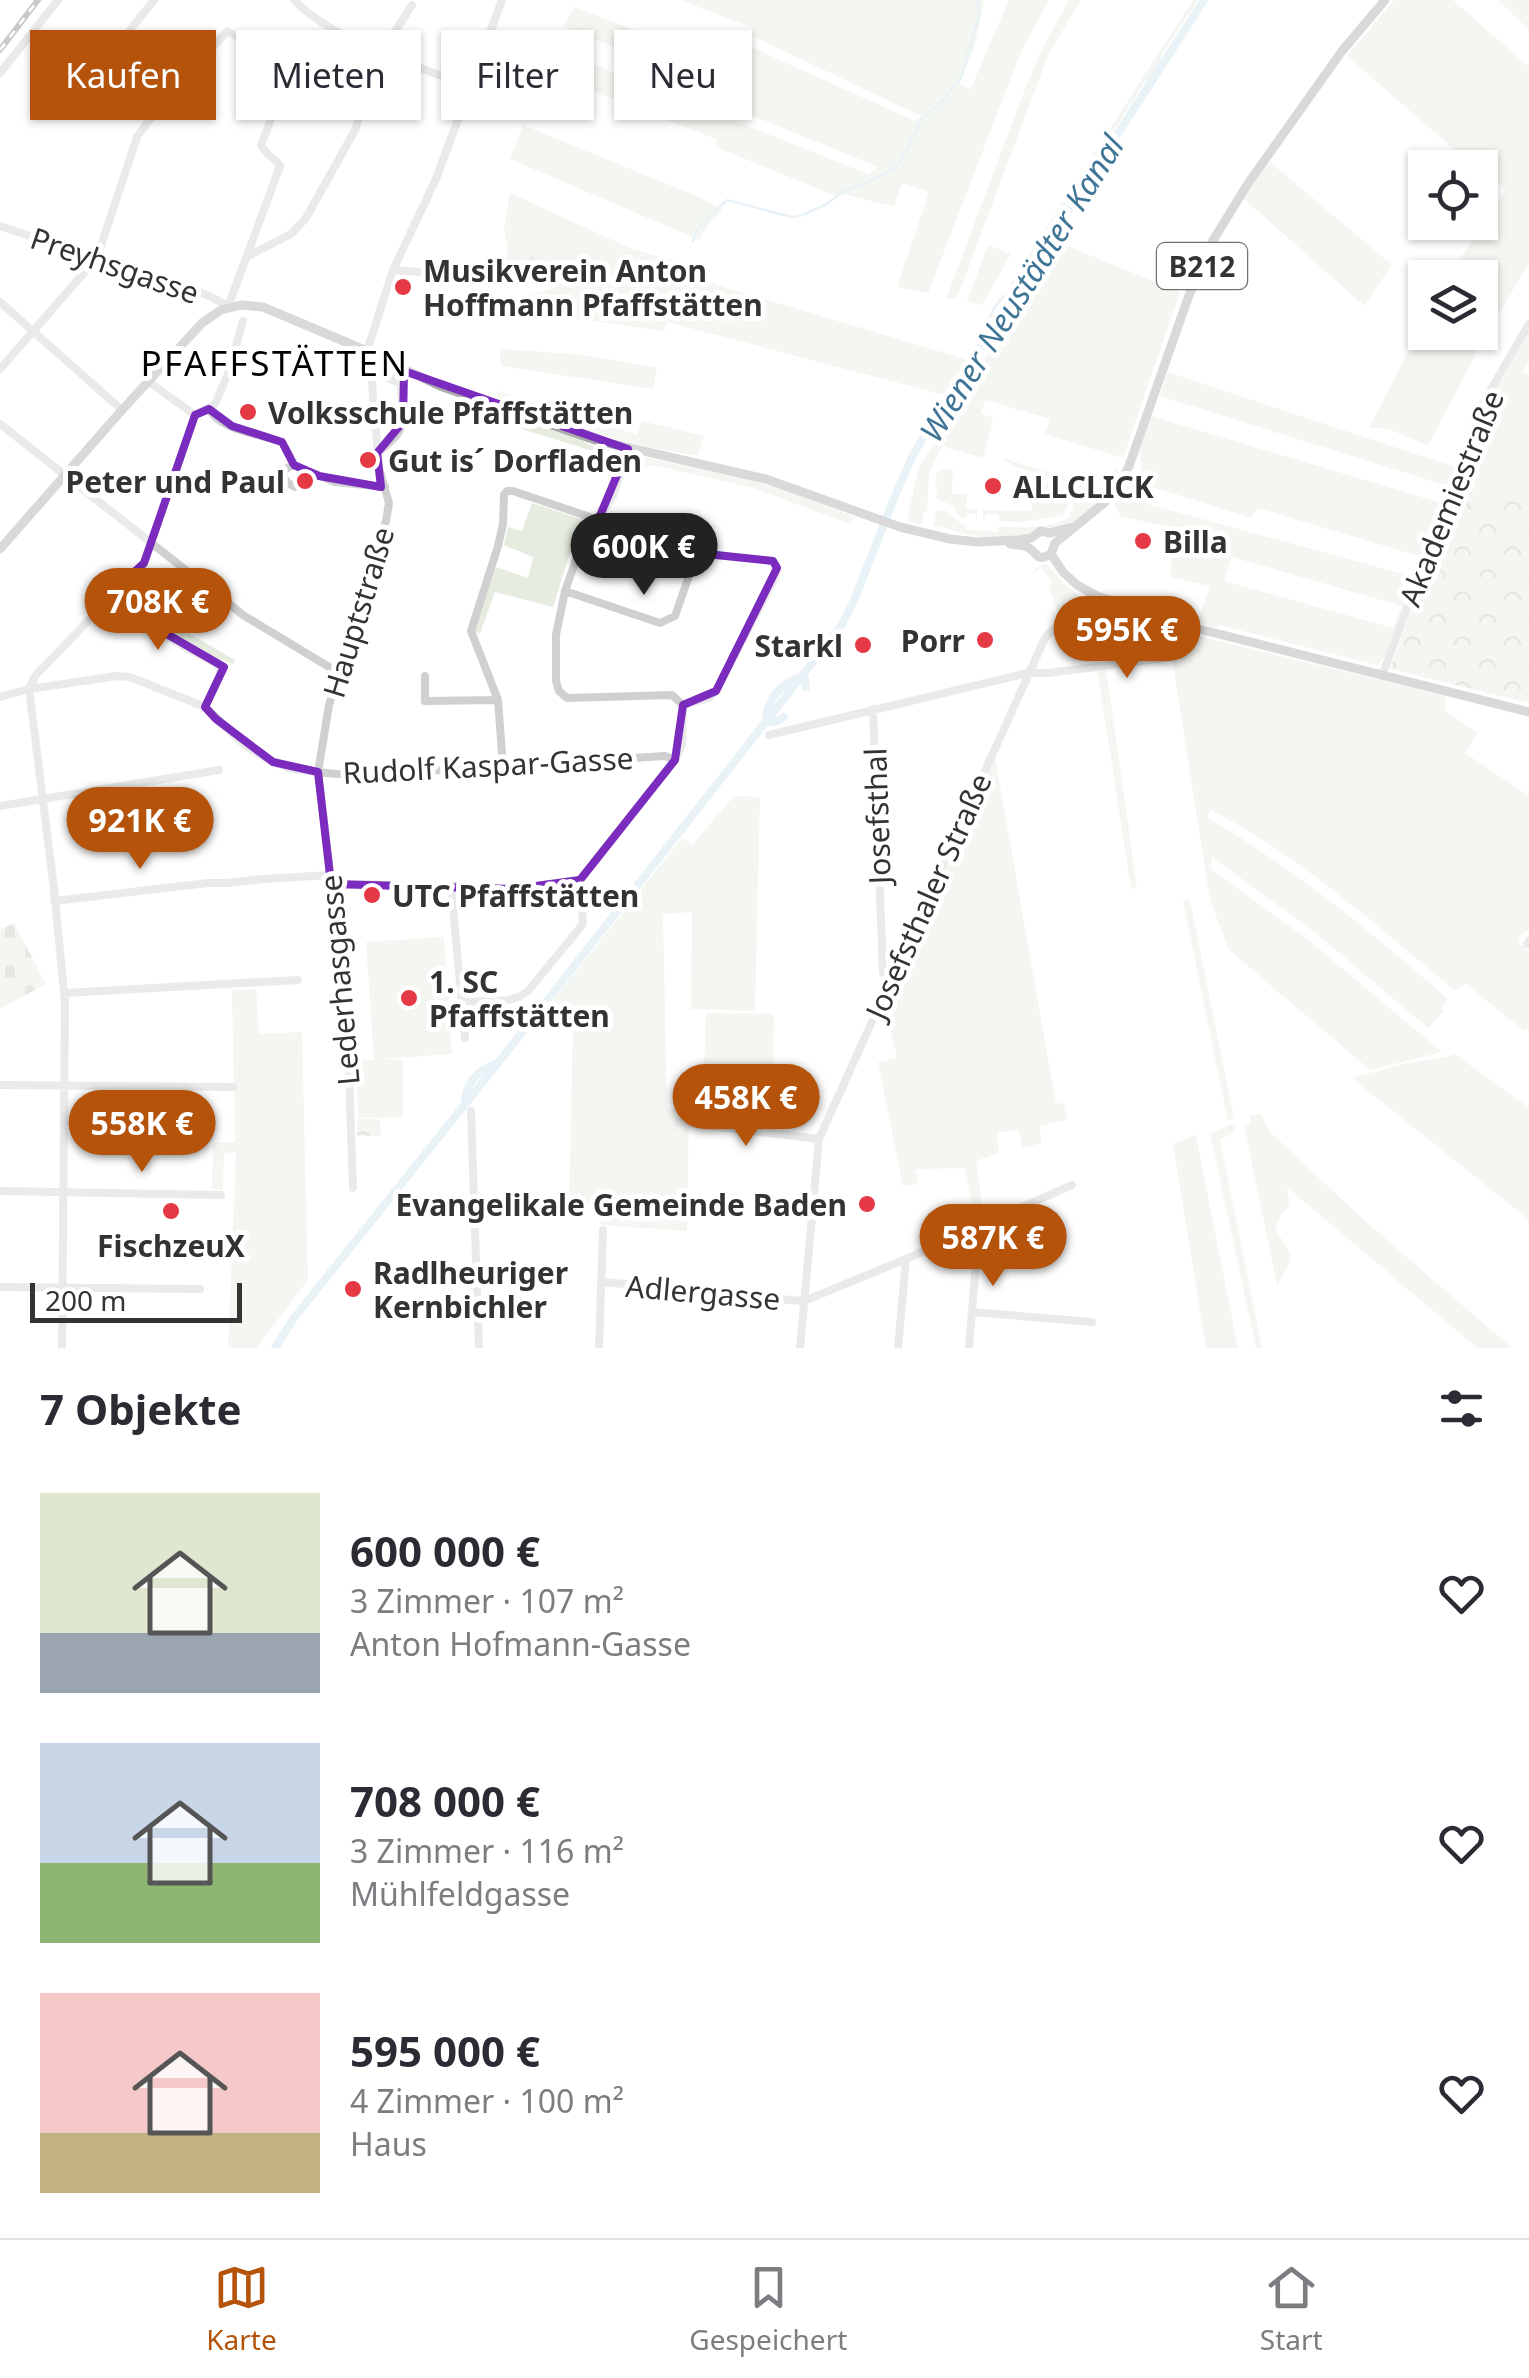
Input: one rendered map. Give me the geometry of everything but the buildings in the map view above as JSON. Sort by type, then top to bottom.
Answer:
[{"type":"main road","name":"B212","points":[[1030,543],[1036,556],[1052,554],[1056,543],[1104,503],[1118,486],[1129,466],[1188,298],[1212,242],[1247,185],[1342,51],[1385,0]]},
{"type":"main road","name":"B212","points":[[228,307],[263,307],[404,370],[595,440],[766,478],[877,519],[950,540],[1030,543],[1041,531],[1074,527]]},
{"type":"main road","points":[[0,549],[202,323],[228,307]]},
{"type":"main road","points":[[1049,533],[1056,543]]},
{"type":"main road","points":[[1052,554],[1063,572],[1097,596],[1188,626],[1529,712]]},
{"type":"street","points":[[0,73],[58,0]]},
{"type":"street","points":[[130,30],[154,0]]},
{"type":"street","points":[[294,0],[334,30]]},
{"type":"street","name":"Hauptstraße","points":[[490,30],[502,0]]},
{"type":"street","points":[[396,30],[412,5]]},
{"type":"street","points":[[216,44],[227,31],[284,62],[289,72],[261,145],[280,166],[228,307]]},
{"type":"street","points":[[0,369],[97,258],[138,137],[152,120]]},
{"type":"street","points":[[248,256],[291,234],[306,218],[358,120]]},
{"type":"street","name":"Hauptstraße","points":[[318,772],[330,705],[350,649],[366,573],[389,503],[377,453],[371,353],[393,270],[431,190],[457,120]]},
{"type":"street","name":"Preyhsgasse","points":[[0,226],[188,288],[228,307]]},
{"type":"street","points":[[253,240],[265,246]]},
{"type":"street","points":[[393,270],[445,274]]},
{"type":"street","points":[[0,302],[122,410]]},
{"type":"street","points":[[62,1348],[64,993],[29,688],[35,676],[144,562],[196,415],[215,404],[243,322]]},
{"type":"street","name":"Akademiestraße","points":[[1382,676],[1482,405],[1529,324]]},
{"type":"street","points":[[377,453],[397,436],[402,425],[399,383],[404,370]]},
{"type":"street","points":[[371,371],[399,383]]},
{"type":"street","points":[[150,382],[196,415]]},
{"type":"street","points":[[209,409],[213,416],[232,426],[282,442],[294,466]]},
{"type":"street","points":[[0,424],[243,615],[339,673]]},
{"type":"street","points":[[463,1002],[509,1000],[528,991],[582,924],[580,880],[682,745],[683,705],[672,696],[567,698],[556,681],[556,635],[565,591],[583,540],[613,496],[628,448]]},
{"type":"street","points":[[295,487],[283,477],[283,470],[294,466],[335,482],[385,487]]},
{"type":"street","points":[[502,767],[498,700],[470,632],[498,546],[507,491],[600,518],[698,553],[773,560],[776,576],[716,691],[709,698],[683,705]]},
{"type":"street","points":[[565,591],[660,623],[669,621],[675,616],[698,553]]},
{"type":"street","name":"Josefsthaler Straße","points":[[800,1348],[819,1139],[1045,638],[1058,625],[1087,618],[1097,596]]},
{"type":"street","points":[[106,599],[217,664],[220,677],[205,706]]},
{"type":"street","name":"Josefsthal","points":[[768,735],[1028,673],[1166,658],[1174,653],[1188,626]]},
{"type":"street","points":[[425,676],[425,701],[498,700]]},
{"type":"street","name":"Rudolf Kaspar-Gasse","points":[[0,697],[29,688],[130,677],[205,706],[260,755],[292,769],[318,772],[360,774],[665,756],[674,760]]},
{"type":"street","name":"Josefsthal","points":[[872,709],[883,973],[890,980]]},
{"type":"street","points":[[0,806],[219,770]]},
{"type":"street","name":"Lederhasgasse","points":[[318,772],[347,1014],[353,1188]]},
{"type":"street","points":[[54,900],[264,879],[514,890],[580,880]]},
{"type":"street","points":[[451,886],[465,1038]]},
{"type":"street","points":[[64,993],[298,980]]},
{"type":"street","points":[[0,1085],[233,1088]]},
{"type":"street","points":[[471,1111],[478,1348]]},
{"type":"street","points":[[678,1122],[819,1139]]},
{"type":"street","points":[[804,1301],[1072,1184]]},
{"type":"street","points":[[0,1191],[221,1195]]},
{"type":"street","points":[[969,1348],[980,1226]]},
{"type":"street","points":[[599,1348],[603,1230]]},
{"type":"street","points":[[898,1348],[906,1259]]},
{"type":"street","name":"Adlergasse","points":[[602,1282],[804,1301]]},
{"type":"street","points":[[0,1286],[200,1289]]},
{"type":"street","points":[[972,1312],[1092,1322]]},
{"type":"highlighted area","points":[[404,371],[628,449],[599,518],[697,553],[773,561],[777,568],[716,691],[683,705],[675,760],[580,880],[514,889],[331,884],[318,772],[273,762],[205,707],[224,667],[106,599],[144,563],[195,415],[209,409],[232,426],[282,442],[294,465],[319,476],[381,487],[377,453],[403,422]]},
{"type":"green space","points":[[680,0],[984,0],[974,49],[960,83],[970,90],[1009,0],[1049,0],[1021,52],[928,293],[897,287],[929,192],[902,183],[894,207],[844,194],[838,197],[716,147],[716,139],[667,120],[733,120],[868,174],[878,167],[752,115],[752,47],[915,121],[921,116],[752,36],[753,28]]},
{"type":"green space","points":[[1069,0],[1081,0],[1049,53],[957,298],[946,299],[1025,89]]},
{"type":"green space","points":[[1193,0],[1198,0],[1162,54],[1157,71],[1144,83],[1014,286],[1010,284]]},
{"type":"green space","points":[[1394,0],[1453,0],[1529,67],[1529,263],[1498,315],[1498,260],[1459,260],[1472,240],[1498,240],[1498,201],[1506,189],[1498,183],[1498,150],[1455,150],[1347,56]]},
{"type":"green space","points":[[1498,0],[1529,0],[1529,30]]},
{"type":"green space","points":[[574,7],[635,30],[614,30],[614,47],[594,39],[594,30],[564,27]]},
{"type":"green space","points":[[594,65],[614,73],[614,99],[594,92]]},
{"type":"green space","points":[[523,125],[723,210],[699,240],[510,159]]},
{"type":"green space","points":[[1270,162],[1392,265],[1364,306],[1243,198]]},
{"type":"green space","points":[[510,193],[632,249],[687,264],[684,275],[968,360],[944,395],[667,322],[664,331],[495,312],[508,299],[568,286],[577,271],[508,249],[504,229]]},
{"type":"green space","points":[[1060,243],[1180,292],[1123,458],[1045,434],[1050,419],[985,400],[981,413],[993,418],[983,458],[942,446],[929,474],[927,511],[921,525],[907,521],[918,470],[1011,315]]},
{"type":"green space","points":[[988,245],[1011,254],[982,305],[967,301]]},
{"type":"green space","points":[[508,249],[578,271],[580,278],[568,286],[560,285],[505,265]]},
{"type":"green space","points":[[1529,332],[1529,361],[1523,372],[1529,376],[1529,505],[1456,486],[1484,411]]},
{"type":"green space","points":[[500,349],[585,355],[657,368],[653,389],[501,366]]},
{"type":"green space","points":[[1409,350],[1478,350],[1428,446],[1389,429],[1369,428]]},
{"type":"green space","points":[[1168,372],[1455,467],[1448,486],[1160,396]]},
{"type":"green space","points":[[497,391],[637,435],[642,421],[704,436],[698,456],[639,445],[499,402]]},
{"type":"green space","points":[[505,414],[611,451],[617,468],[593,451],[502,423]]},
{"type":"green space","points":[[1151,416],[1442,503],[1422,557],[1257,508],[1251,518],[1134,481],[1129,499],[1414,577],[1386,656],[1377,665],[1197,622],[1210,586],[1170,577],[1174,528],[1120,516],[1114,503],[1142,465],[1139,450]],"holes":[[[1232,557],[1402,606],[1393,628],[1224,581]]]},
{"type":"green space","points":[[647,458],[777,487],[855,517],[850,524],[753,488],[653,465],[631,472],[630,466]]},
{"type":"green space","points":[[1002,458],[1101,488],[1114,469],[1119,474],[1093,508],[1075,521],[1055,528],[1001,538],[933,526],[936,511],[941,510],[967,530],[998,532],[999,527],[1045,526],[1070,517],[1076,495],[1068,483],[1015,467]]},
{"type":"green space","points":[[953,469],[952,494],[967,494],[966,509],[977,509],[977,519],[975,514],[967,513],[966,519],[960,517],[953,506],[937,499],[936,474]]},
{"type":"green space","points":[[1034,479],[1067,493],[1068,506],[1063,515],[1023,522],[999,521],[999,515],[986,514],[983,519],[983,510],[1032,511]]},
{"type":"green space","points":[[1456,486],[1529,505],[1529,703],[1390,669]]},
{"type":"green space","points":[[532,503],[584,520],[585,527],[570,553],[553,607],[495,592],[480,633],[473,632],[496,567],[528,578],[533,557],[504,545],[508,527],[522,531]]},
{"type":"green space","points":[[1044,564],[1084,600],[1081,613],[1059,615],[1049,586],[1053,582],[1041,568],[1032,574]]},
{"type":"green space","points":[[121,594],[235,660],[233,664],[198,651],[116,602]]},
{"type":"green space","points":[[1190,634],[1446,696],[1445,711],[1478,733],[1465,753],[1529,796],[1529,929],[1518,938],[1529,952],[1529,1029],[1524,1031],[1466,984],[1454,990],[1307,870],[1211,810],[1207,817],[1332,902],[1448,999],[1441,1008],[1444,1011],[1428,1028],[1313,931],[1212,857],[1211,869],[1311,942],[1442,1052],[1370,1070],[1229,950],[1210,900],[1172,658],[1182,654]]},
{"type":"green space","points":[[1097,668],[1106,668],[1137,888],[1131,889]]},
{"type":"green space","points":[[995,757],[1056,1104],[1064,1103],[1067,1120],[1039,1126],[1042,1143],[1023,1148],[1018,1129],[997,1133],[999,1153],[976,1161],[984,1220],[975,1223],[965,1168],[915,1169],[918,1184],[903,1186],[878,1062],[897,1058],[885,1005]]},
{"type":"green space","points":[[734,796],[760,797],[755,1011],[691,1009],[692,912],[663,914],[667,1109],[689,1110],[687,1231],[600,1225],[601,1204],[569,1203],[573,1022],[551,1003],[682,838],[692,845]]},
{"type":"green space","points":[[1190,900],[1234,1118],[1228,1121],[1183,901]]},
{"type":"green space","points":[[14,923],[46,984],[0,1009],[0,930]]},
{"type":"green space","name":"1. SC Pfaffstätten","points":[[444,937],[452,1054],[382,1059],[403,1060],[403,1117],[358,1118],[356,1061],[374,1060],[366,942]]},
{"type":"green space","points":[[256,989],[259,1034],[302,1032],[308,1280],[256,1348],[228,1348],[236,1152],[224,1153],[223,1190],[212,1189],[213,1143],[235,1142],[232,990]]},
{"type":"green space","points":[[706,1013],[774,1014],[773,1121],[702,1117]]},
{"type":"green space","points":[[1455,1054],[1529,1108],[1529,1220],[1352,1078]]},
{"type":"green space","points":[[1261,1113],[1269,1131],[1364,1220],[1512,1348],[1477,1348],[1287,1187],[1289,1207],[1275,1230],[1290,1257],[1277,1285],[1244,1125],[1251,1124],[1250,1116]]},
{"type":"green space","points":[[357,1119],[380,1119],[381,1136],[357,1136]]},
{"type":"green space","points":[[1236,1123],[1232,1134],[1220,1139],[1262,1348],[1256,1348],[1210,1133]]},
{"type":"green space","points":[[1195,1135],[1238,1348],[1206,1348],[1173,1144]]},
{"type":"waterway","points":[[693,241],[697,229],[727,200],[792,217],[803,215],[899,164],[922,119],[961,77],[979,16],[978,0]]},
{"type":"waterway","name":"Wiener Neustädter Kanal","points":[[275,1348],[294,1318],[841,626],[912,457],[931,424],[1204,0]]},
{"type":"waterway","points":[[988,336],[995,307],[1019,287]]},
{"type":"waterway","points":[[784,717],[766,723],[769,706],[777,693],[804,675],[806,687]]},
{"type":"waterway","points":[[465,1104],[473,1079],[496,1064]]},
{"type":"railway","points":[[0,50],[38,0]]},
{"type":"place","name":"Musikverein Anton Hoffmann Pfaffstätten","points":[[403,287]]},
{"type":"place","name":"Volksschule Pfaffstätten","points":[[248,412]]},
{"type":"place","name":"Gut is´ Dorfladen","points":[[368,460]]},
{"type":"place","name":"Peter und Paul","points":[[305,481]]},
{"type":"place","name":"ALLCLICK","points":[[993,486]]},
{"type":"place","name":"Billa","points":[[1143,541]]},
{"type":"place","name":"Porr","points":[[985,640]]},
{"type":"place","name":"Starkl","points":[[863,645]]},
{"type":"place","name":"UTC Pfaffstätten","points":[[372,895]]},
{"type":"place","name":"1. SC Pfaffstätten","points":[[409,998]]},
{"type":"place","name":"Evangelikale Gemeinde Baden","points":[[867,1204]]},
{"type":"place","name":"FischzeuX","points":[[171,1211]]},
{"type":"place","name":"Radlheuriger Kernbichler","points":[[353,1289]]},
{"type":"district","name":"PFAFFSTÄTTEN","points":[[275,362]]}]
